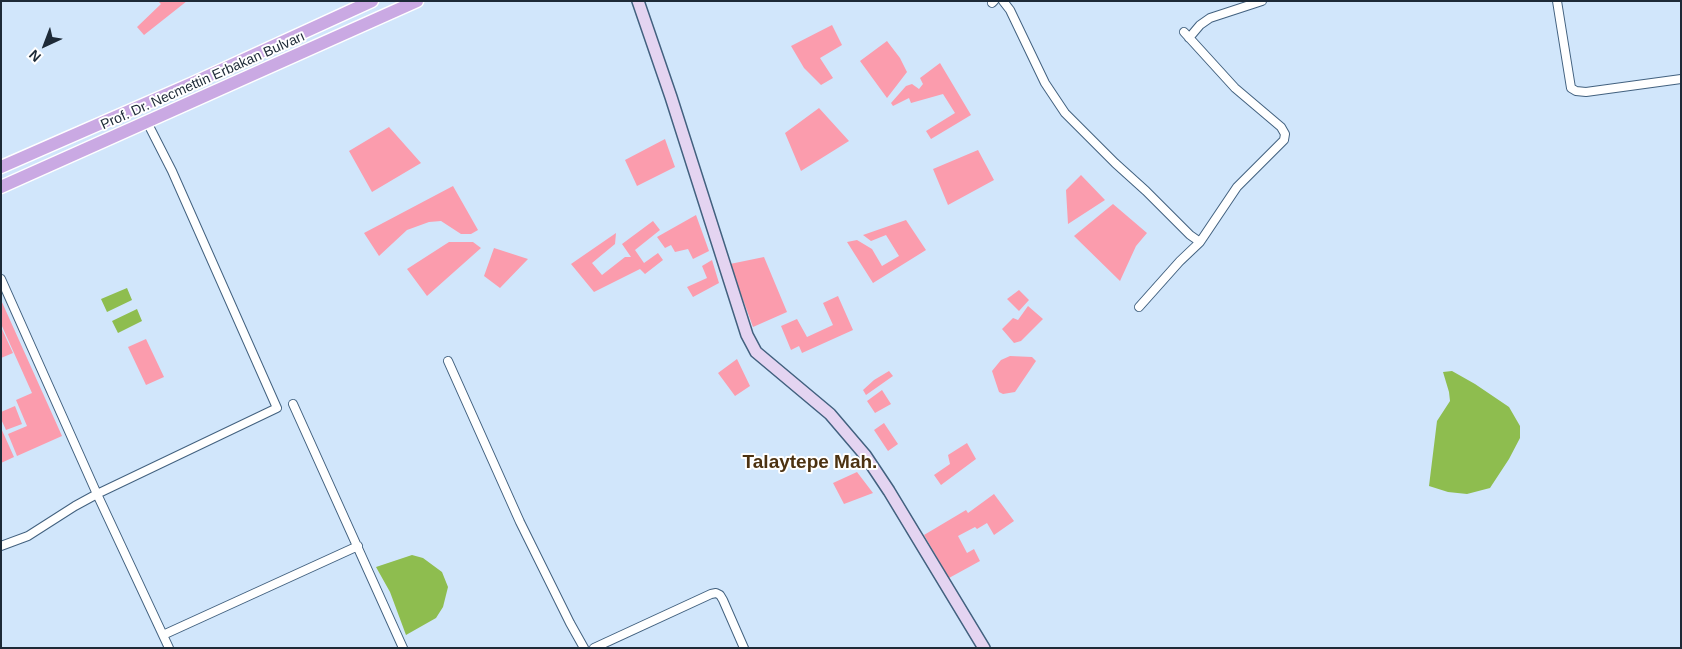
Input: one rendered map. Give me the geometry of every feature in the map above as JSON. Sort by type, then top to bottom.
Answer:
[{"type":"main road","name":"Prof. Dr. Necmettin Erbakan Bulvarı","points":[[1,167],[193,83],[372,1]]},
{"type":"main road","name":"Prof. Dr. Necmettin Erbakan Bulvarı","points":[[1,187],[417,1]]},
{"type":"street","points":[[638,1],[671,97],[747,335],[756,352],[830,414],[865,455],[889,491],[984,648]]},
{"type":"street","points":[[1003,1],[1010,10],[1045,83],[1065,113],[1190,235],[1200,242]]},
{"type":"street","points":[[1139,307],[1200,242],[1237,188],[1284,140],[1285,134],[1281,127],[1235,88],[1186,35],[1210,18],[1262,1]]},
{"type":"street","points":[[1557,1],[1570,88],[1586,92],[1681,78]]},
{"type":"street","points":[[1,546],[28,536],[97,494],[277,408],[172,171],[147,122]]},
{"type":"street","points":[[1,279],[97,494],[169,648]]},
{"type":"street","points":[[448,361],[520,522],[584,648]]},
{"type":"street","points":[[293,404],[403,648]]},
{"type":"street","points":[[163,635],[358,546]]},
{"type":"street","points":[[594,648],[716,593],[723,600],[744,648]]},
{"type":"shaded area","points":[[158,1],[187,1],[144,35],[137,27],[161,4]]},
{"type":"shaded area","points":[[832,25],[842,45],[820,58],[833,78],[821,85],[804,68],[791,46]]},
{"type":"shaded area","points":[[887,41],[900,58],[907,72],[887,98],[860,61]]},
{"type":"shaded area","points":[[940,63],[971,115],[931,139],[926,131],[955,113],[943,94],[911,103],[909,98],[893,106],[891,103],[906,86],[912,84],[919,89],[923,84],[920,78]]},
{"type":"shaded area","points":[[819,108],[849,141],[801,171],[785,133]]},
{"type":"shaded area","points":[[389,127],[421,163],[372,192],[349,151]]},
{"type":"shaded area","points":[[665,139],[675,167],[637,186],[625,160]]},
{"type":"shaded area","points":[[978,150],[994,180],[948,205],[933,169]]},
{"type":"shaded area","points":[[1081,175],[1105,200],[1068,224],[1066,190]]},
{"type":"shaded area","points":[[453,186],[478,230],[471,234],[461,234],[441,221],[429,222],[407,230],[379,256],[364,233]]},
{"type":"shaded area","points":[[1113,204],[1147,233],[1136,246],[1120,281],[1074,236]]},
{"type":"shaded area","points":[[696,215],[709,251],[693,259],[688,249],[675,252],[671,245],[665,248],[657,237]]},
{"type":"shaded area","points":[[906,220],[926,250],[873,283],[847,242],[857,240],[872,249],[882,266],[899,256],[886,235],[871,241],[863,235]]},
{"type":"shaded area","points":[[653,221],[660,230],[635,250],[644,263],[658,253],[663,260],[645,274],[640,269],[594,292],[571,264],[616,233],[615,244],[592,263],[602,275],[625,257],[631,257],[622,244]]},
{"type":"shaded area","points":[[449,242],[473,242],[481,248],[427,296],[407,269]]},
{"type":"shaded area","points":[[494,248],[528,259],[500,288],[484,276]]},
{"type":"shaded area","points":[[764,257],[787,312],[753,327],[730,264]]},
{"type":"shaded area","points":[[712,260],[719,283],[693,297],[687,287],[707,278],[702,266]]},
{"type":"shaded area","points":[[127,288],[132,300],[107,312],[101,299]]},
{"type":"shaded area","points":[[1019,290],[1029,300],[1019,311],[1007,299]]},
{"type":"shaded area","points":[[838,296],[853,330],[802,353],[799,346],[791,350],[781,326],[797,319],[807,337],[833,325],[823,303]]},
{"type":"shaded area","points":[[1,300],[62,436],[17,456],[8,434],[27,426],[16,400],[32,393],[1,324]]},
{"type":"shaded area","points":[[1028,306],[1043,319],[1021,341],[1014,343],[1002,329],[1013,318],[1018,320]]},
{"type":"shaded area","points":[[137,309],[142,321],[118,333],[112,321]]},
{"type":"shaded area","points":[[1,327],[13,353],[1,358]]},
{"type":"shaded area","points":[[146,339],[164,377],[146,385],[128,347]]},
{"type":"shaded area","points":[[1010,356],[1032,357],[1036,361],[1015,392],[1003,394],[999,392],[992,371],[1001,360]]},
{"type":"shaded area","points":[[737,359],[750,386],[735,396],[718,373]]},
{"type":"shaded area","points":[[889,371],[893,376],[866,395],[863,390],[874,380]]},
{"type":"shaded area","points":[[1452,371],[1509,407],[1520,426],[1520,438],[1490,488],[1467,494],[1448,492],[1429,486],[1437,421],[1450,401],[1443,372]]},
{"type":"shaded area","points":[[882,390],[891,404],[875,413],[867,401]]},
{"type":"shaded area","points":[[15,406],[22,424],[6,430],[1,419],[1,412]]},
{"type":"shaded area","points":[[884,423],[898,444],[888,451],[874,430]]},
{"type":"shaded area","points":[[1,428],[14,457],[1,463]]},
{"type":"shaded area","points":[[967,443],[976,459],[941,485],[934,475],[950,464],[948,455]]},
{"type":"shaded area","points":[[857,472],[873,493],[844,504],[833,483]]},
{"type":"shaded area","points":[[994,494],[1014,521],[994,535],[987,523],[958,536],[967,553],[974,549],[980,561],[949,578],[924,535],[966,510],[968,513]]},
{"type":"shaded area","points":[[412,555],[423,558],[442,572],[448,587],[443,607],[436,618],[406,635],[390,592],[376,567]]},
{"type":"district","name":"Talaytepe Mah.","points":[[810,463]]}]
